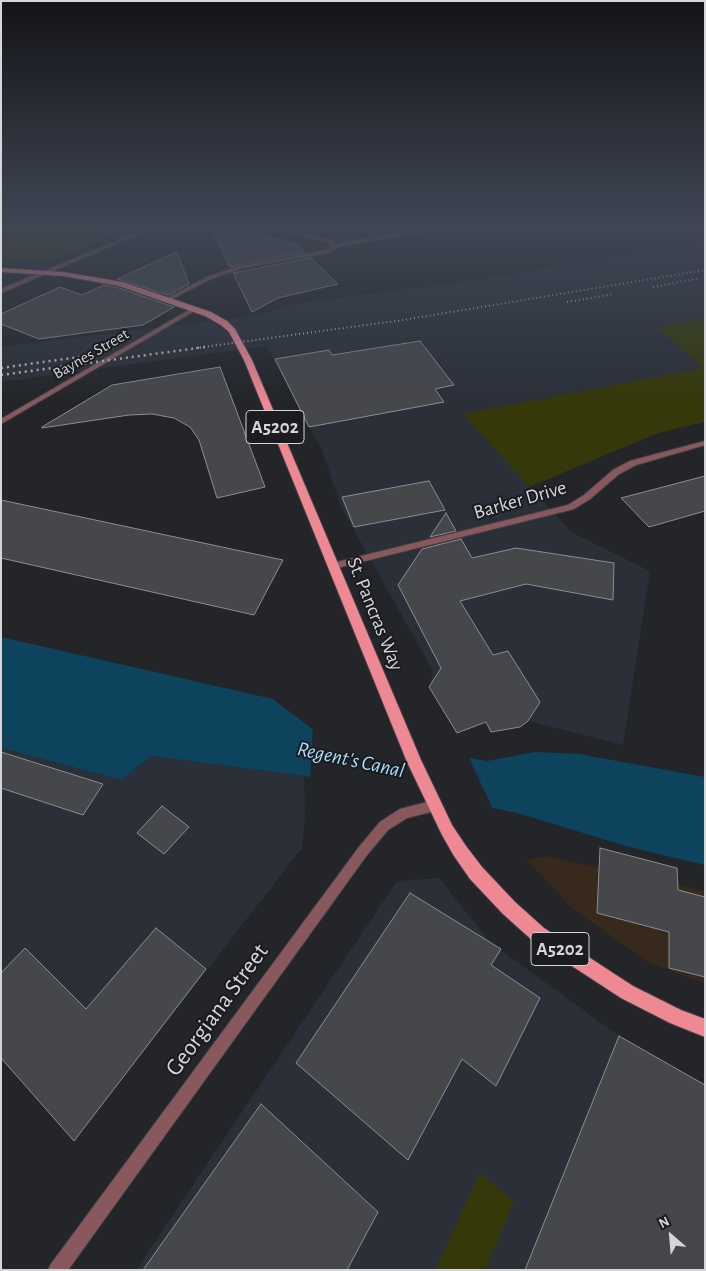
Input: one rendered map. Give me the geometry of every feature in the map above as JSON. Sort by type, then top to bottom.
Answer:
[{"type":"main road","name":"St. Pancras Way","points":[[129,287],[168,299],[224,323],[238,340],[397,722],[447,830],[476,873],[509,908],[538,934],[588,968],[627,992],[676,1017],[705,1028]]},
{"type":"street","points":[[168,299],[191,287]]},
{"type":"street","name":"Baynes Street","points":[[1,422],[194,309]]},
{"type":"street","name":"Barker Drive","points":[[333,566],[571,507],[587,497],[616,472],[633,463],[705,443]]},
{"type":"street","name":"Georgiana Street","points":[[57,1270],[363,851],[384,826],[404,813],[433,801]]},
{"type":"shaded area","points":[[419,287],[705,287],[705,319],[658,327],[702,368],[464,415],[571,532],[650,571],[623,745],[528,721],[520,727],[491,732],[486,722],[457,733],[429,687],[433,671],[341,507],[321,447],[267,346],[1,382],[1,347],[261,315],[293,304]]},
{"type":"shaded area","points":[[1,748],[121,780],[151,756],[304,776],[305,815],[302,848],[74,1141],[1,1058]]},
{"type":"shaded area","points":[[545,856],[705,891],[705,984],[649,962],[574,910],[527,860]]},
{"type":"shaded area","points":[[439,878],[491,943],[651,1059],[705,1084],[705,1270],[136,1270],[397,881]]},
{"type":"green space","points":[[705,319],[705,422],[658,433],[529,487],[463,414],[702,368],[657,327]]},
{"type":"green space","points":[[480,1173],[514,1202],[485,1270],[435,1270]]},
{"type":"water","name":"Regent's Canal","points":[[1,637],[273,699],[315,731],[487,761],[535,752],[579,754],[705,777],[705,865],[629,847],[521,814],[476,804],[304,776],[151,756],[121,780],[1,748]]},
{"type":"pier","points":[[313,727],[468,756],[492,807],[310,778]]},
{"type":"building","points":[[59,287],[82,295],[99,287],[116,287],[174,307],[143,325],[39,339],[1,324],[1,314]]},
{"type":"building","points":[[143,287],[183,287],[168,295]]},
{"type":"building","points":[[240,287],[324,287],[278,298],[252,312]]},
{"type":"building","points":[[420,341],[454,385],[435,389],[444,402],[309,427],[275,359],[329,350],[332,355]]},
{"type":"building","points":[[220,367],[265,487],[217,498],[199,440],[190,427],[174,418],[152,414],[129,415],[42,428],[112,385]]},
{"type":"building","points":[[705,476],[705,511],[649,527],[621,498]]},
{"type":"building","points":[[429,481],[445,510],[354,527],[342,497]]},
{"type":"building","points":[[1,500],[283,560],[254,615],[1,558]]},
{"type":"building","points":[[446,513],[456,531],[430,537]]},
{"type":"building","points":[[461,539],[472,558],[516,548],[614,563],[613,600],[526,584],[460,601],[493,655],[508,651],[540,702],[528,721],[520,727],[491,732],[486,722],[457,733],[429,687],[441,668],[398,585],[422,549]]},
{"type":"building","points":[[1,752],[103,784],[83,815],[1,788]]},
{"type":"building","points":[[162,806],[189,827],[164,854],[137,833]]},
{"type":"building","points":[[600,848],[677,868],[678,890],[705,897],[705,977],[669,968],[669,932],[597,913]]},
{"type":"building","points":[[410,893],[501,949],[491,965],[540,998],[496,1086],[462,1059],[408,1160],[296,1063]]},
{"type":"building","points":[[156,928],[206,969],[74,1141],[1,1058],[1,973],[25,948],[86,1009]]},
{"type":"building","points":[[619,1036],[705,1085],[705,1270],[525,1270]]},
{"type":"building","points":[[261,1104],[378,1212],[347,1270],[143,1270]]},
{"type":"railway","points":[[196,348],[403,320],[600,287]]},
{"type":"railway","points":[[567,302],[614,294]]},
{"type":"railway","points":[[1,375],[205,347]]},
{"type":"railway","points":[[1,368],[79,357]]}]
